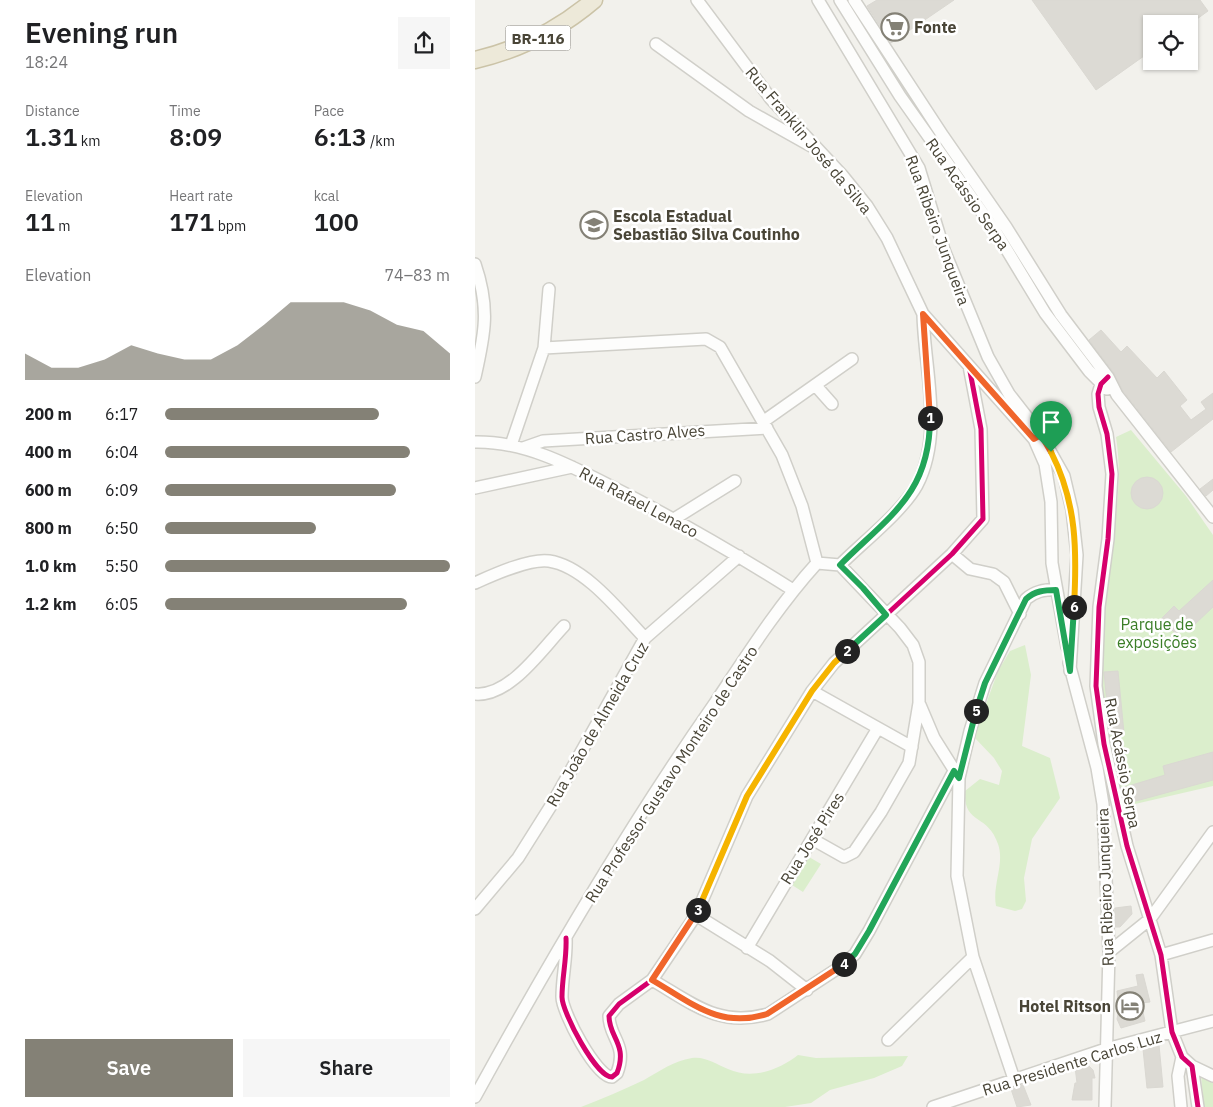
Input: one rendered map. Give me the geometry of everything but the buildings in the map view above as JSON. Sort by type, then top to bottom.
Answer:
[{"type":"highway","name":"BR-116","points":[[475,60],[537,38],[582,10],[594,0]]},
{"type":"street","name":"Rua Franklin José da Silva","points":[[697,0],[771,99],[867,206],[887,238],[923,314]]},
{"type":"street","name":"Rua Ribeiro Junqueira","points":[[818,0],[919,168],[944,250],[988,357],[1009,394],[1038,437]]},
{"type":"street","name":"Rua Acássio Serpa","points":[[840,0],[900,96],[938,140]]},
{"type":"street","name":"Rua Acássio Serpa","points":[[854,0],[938,140],[1001,229],[1045,313],[1104,381],[1098,394],[1099,407],[1107,434],[1112,474],[1108,539],[1099,607],[1096,686],[1104,744],[1127,846],[1161,955],[1172,1032],[1182,1057]]},
{"type":"street","points":[[657,44],[749,111],[817,149]]},
{"type":"street","points":[[475,264],[483,290],[480,314],[483,341],[475,378]]},
{"type":"street","points":[[511,444],[544,348],[549,288]]},
{"type":"street","points":[[923,314],[969,366],[1038,437],[1064,476],[1072,510],[1077,555],[1070,671]]},
{"type":"street","points":[[840,565],[901,506],[917,484],[925,459],[931,421],[923,314]]},
{"type":"street","points":[[544,348],[706,339],[715,342],[720,347],[766,424],[782,455],[802,506],[817,563],[840,565],[900,628],[913,645],[919,662],[919,703],[909,762],[881,812],[850,856],[844,857],[812,840]]},
{"type":"street","points":[[766,424],[852,359]]},
{"type":"street","points":[[566,938],[567,965],[562,998],[567,1016],[588,1052],[607,1077],[617,1073],[621,1052],[609,1022],[609,1016],[619,1004],[652,980],[695,915],[747,796],[812,691],[834,663],[952,554],[980,524],[984,516],[981,492],[981,429],[969,366]]},
{"type":"street","points":[[1104,381],[1213,517]]},
{"type":"street","points":[[816,386],[832,404]]},
{"type":"street","name":"Rua Castro Alves","points":[[523,448],[543,441],[766,424]]},
{"type":"street","points":[[1038,437],[1045,464],[1051,502],[1052,563],[1070,671]]},
{"type":"street","name":"Rua Rafael Lenaco","points":[[475,442],[511,444],[572,466],[674,519],[739,556],[793,590]]},
{"type":"street","points":[[475,488],[572,466]]},
{"type":"street","points":[[674,519],[735,481]]},
{"type":"street","points":[[952,554],[970,569],[993,574],[1004,582],[1020,614]]},
{"type":"street","name":"Rua João de Almeida Cruz","points":[[475,909],[523,850],[552,804],[645,638],[739,556]]},
{"type":"street","points":[[475,583],[526,564],[548,561],[566,566],[581,575],[645,638]]},
{"type":"street","name":"Rua Professor Gustavo Monteiro de Castro","points":[[475,1097],[566,938],[631,830],[677,759],[793,590],[817,563]]},
{"type":"street","points":[[652,980],[718,1017],[731,1019],[756,1018],[767,1014],[807,990],[855,954],[957,775],[985,683],[1026,599],[1032,594],[1056,590]]},
{"type":"street","points":[[475,694],[493,693],[510,683],[564,626]]},
{"type":"street","name":"Rua Ribeiro Junqueira","points":[[1070,671],[1097,768],[1103,804],[1109,952],[1105,1107]]},
{"type":"street","points":[[812,691],[911,747]]},
{"type":"street","points":[[919,703],[934,738],[957,775],[957,876],[973,958],[1014,1079]]},
{"type":"street","name":"Rua José Pires","points":[[747,948],[878,728]]},
{"type":"street","points":[[1109,952],[1150,919],[1213,832]]},
{"type":"street","points":[[695,915],[770,961],[807,990]]},
{"type":"street","points":[[1161,955],[1213,940]]},
{"type":"street","points":[[888,1040],[973,958]]},
{"type":"street","name":"Rua Presidente Carlos Luz","points":[[933,1107],[1105,1049],[1213,1021]]},
{"type":"street","points":[[1182,1057],[1191,1066],[1213,1076]]},
{"type":"street","points":[[1181,1107],[1177,1076],[1182,1057]]},
{"type":"street","points":[[1191,1066],[1198,1107]]},
{"type":"green space","name":"Parque de exposições","points":[[1131,430],[1186,496],[1213,535],[1213,786],[1122,807],[1106,734],[1100,657],[1103,607],[1119,479],[1116,437]]},
{"type":"green space","points":[[1025,645],[1031,675],[1022,746],[1050,758],[1060,798],[1032,839],[1024,878],[1026,901],[1022,909],[1015,911],[996,906],[995,898],[1000,859],[998,844],[994,834],[988,827],[972,815],[968,809],[965,802],[965,791],[980,779],[999,785],[1002,771],[994,758],[974,737],[998,671],[1010,651]]},
{"type":"green space","points":[[809,857],[821,864],[803,892],[792,885]]},
{"type":"green space","points":[[798,1055],[816,1058],[908,1056],[902,1066],[874,1078],[830,1090],[811,1103],[785,1107],[581,1107],[644,1080],[685,1059],[701,1058],[746,1074],[774,1069]]},
{"type":"green space","points":[[1201,1076],[1213,1083],[1213,1107],[1204,1107]]},
{"type":"cycle path","points":[[566,938],[562,990],[563,1005],[589,1056],[597,1067],[612,1077],[617,1073],[620,1055],[609,1016],[619,1004],[652,980],[696,915],[747,796],[812,691],[834,663],[952,554],[983,519],[981,429],[969,366]]},
{"type":"cycle path","points":[[1108,377],[1101,384],[1098,394],[1099,407],[1107,434],[1112,474],[1108,539],[1099,607],[1096,686],[1104,744],[1127,846],[1161,955],[1172,1032],[1182,1057],[1192,1066],[1198,1107]]},
{"type":"place","name":"Fonte","points":[[895,27]]},
{"type":"place","name":"Escola Estadual Sebastião Silva Coutinho","points":[[594,225]]},
{"type":"place","name":"Hotel Ritson","points":[[1130,1006]]},
{"type":"route","points":[[923,314],[1034,439],[1041,435],[1051,452],[1064,476],[1072,510],[1077,555],[1070,671],[1056,590],[1041,590],[1026,599],[985,683],[970,731],[959,778],[954,771],[869,931],[855,954],[840,967],[807,990],[767,1014],[756,1018],[731,1019],[718,1017],[652,980],[695,915],[747,796],[812,691],[834,663],[886,615],[840,565],[901,506],[917,484],[928,451],[931,421],[923,314]]}]
